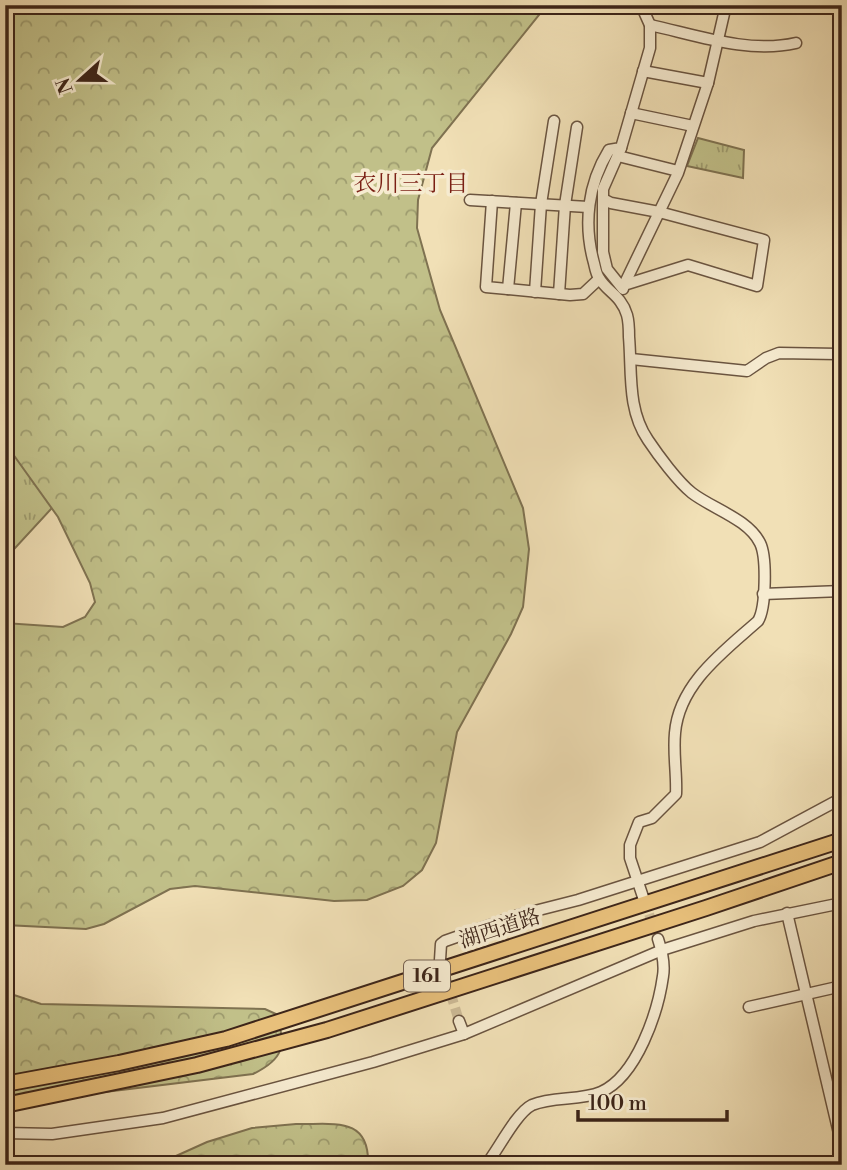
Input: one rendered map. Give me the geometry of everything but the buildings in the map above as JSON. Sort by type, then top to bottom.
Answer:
[{"type":"highway","name":"湖西道路","points":[[5,1084],[226,1040],[842,840]]},
{"type":"highway","name":"湖西道路","points":[[5,1105],[185,1068],[315,1034],[842,862]]},
{"type":"street","points":[[641,5],[650,25],[650,48],[620,152],[603,189],[603,252],[607,269],[622,290],[628,316],[634,410],[647,439],[690,492],[747,527],[759,539],[763,549],[762,614],[758,621],[717,657],[693,685],[681,706],[675,730],[676,794],[652,818],[639,822],[630,845],[631,858],[643,897]]},
{"type":"street","points":[[622,290],[678,170],[708,83],[720,41],[726,5]]},
{"type":"street","points":[[650,25],[720,41],[776,48],[796,43]]},
{"type":"street","points":[[643,71],[708,83]]},
{"type":"street","points":[[631,113],[694,125]]},
{"type":"street","points":[[535,292],[541,204],[554,121]]},
{"type":"street","points":[[559,294],[565,205],[577,127]]},
{"type":"street","points":[[603,199],[764,240],[757,286],[688,265],[622,290],[599,279],[590,248],[588,207],[598,167],[609,150],[678,170]]},
{"type":"street","points":[[470,200],[588,207]]},
{"type":"street","points":[[492,201],[486,287],[559,294],[583,293],[599,279]]},
{"type":"street","points":[[508,289],[516,203]]},
{"type":"street","points":[[631,359],[747,371],[779,353],[838,354],[842,359]]},
{"type":"street","points":[[763,594],[842,591]]},
{"type":"street","points":[[440,960],[442,944],[445,941],[519,915],[639,881],[666,870],[760,842],[842,798]]},
{"type":"street","points":[[5,1133],[52,1134],[163,1118],[373,1062],[464,1034],[662,950],[787,913],[842,902]]},
{"type":"street","points":[[787,913],[842,1146]]},
{"type":"street","points":[[486,1165],[522,1112],[532,1105],[601,1092],[611,1087],[635,1058],[654,1013],[664,975],[662,950],[658,939]]},
{"type":"street","points":[[749,1007],[842,986]]},
{"type":"street","points":[[459,1021],[464,1034]]},
{"type":"green space","points":[[5,5],[547,5],[432,148],[418,200],[417,228],[440,310],[523,508],[529,549],[523,607],[457,732],[436,843],[422,870],[403,886],[367,900],[334,901],[195,886],[170,889],[104,924],[86,929],[5,925],[5,623],[63,627],[85,617],[95,602],[90,583],[58,517],[5,443]]},
{"type":"green space","points":[[698,138],[744,150],[743,178],[687,166]]},
{"type":"green space","points":[[5,223],[97,459],[5,559]]},
{"type":"green space","points":[[5,992],[41,1004],[265,1009],[276,1014],[282,1043],[277,1057],[253,1074],[5,1104]]},
{"type":"green space","points":[[335,1124],[356,1130],[367,1149],[368,1165],[156,1165],[207,1142],[252,1128]]},
{"type":"tunnel","points":[[644,900],[658,939]]},
{"type":"tunnel","points":[[442,965],[459,1021]]},
{"type":"district","name":"衣川三丁目","points":[[411,184]]}]
